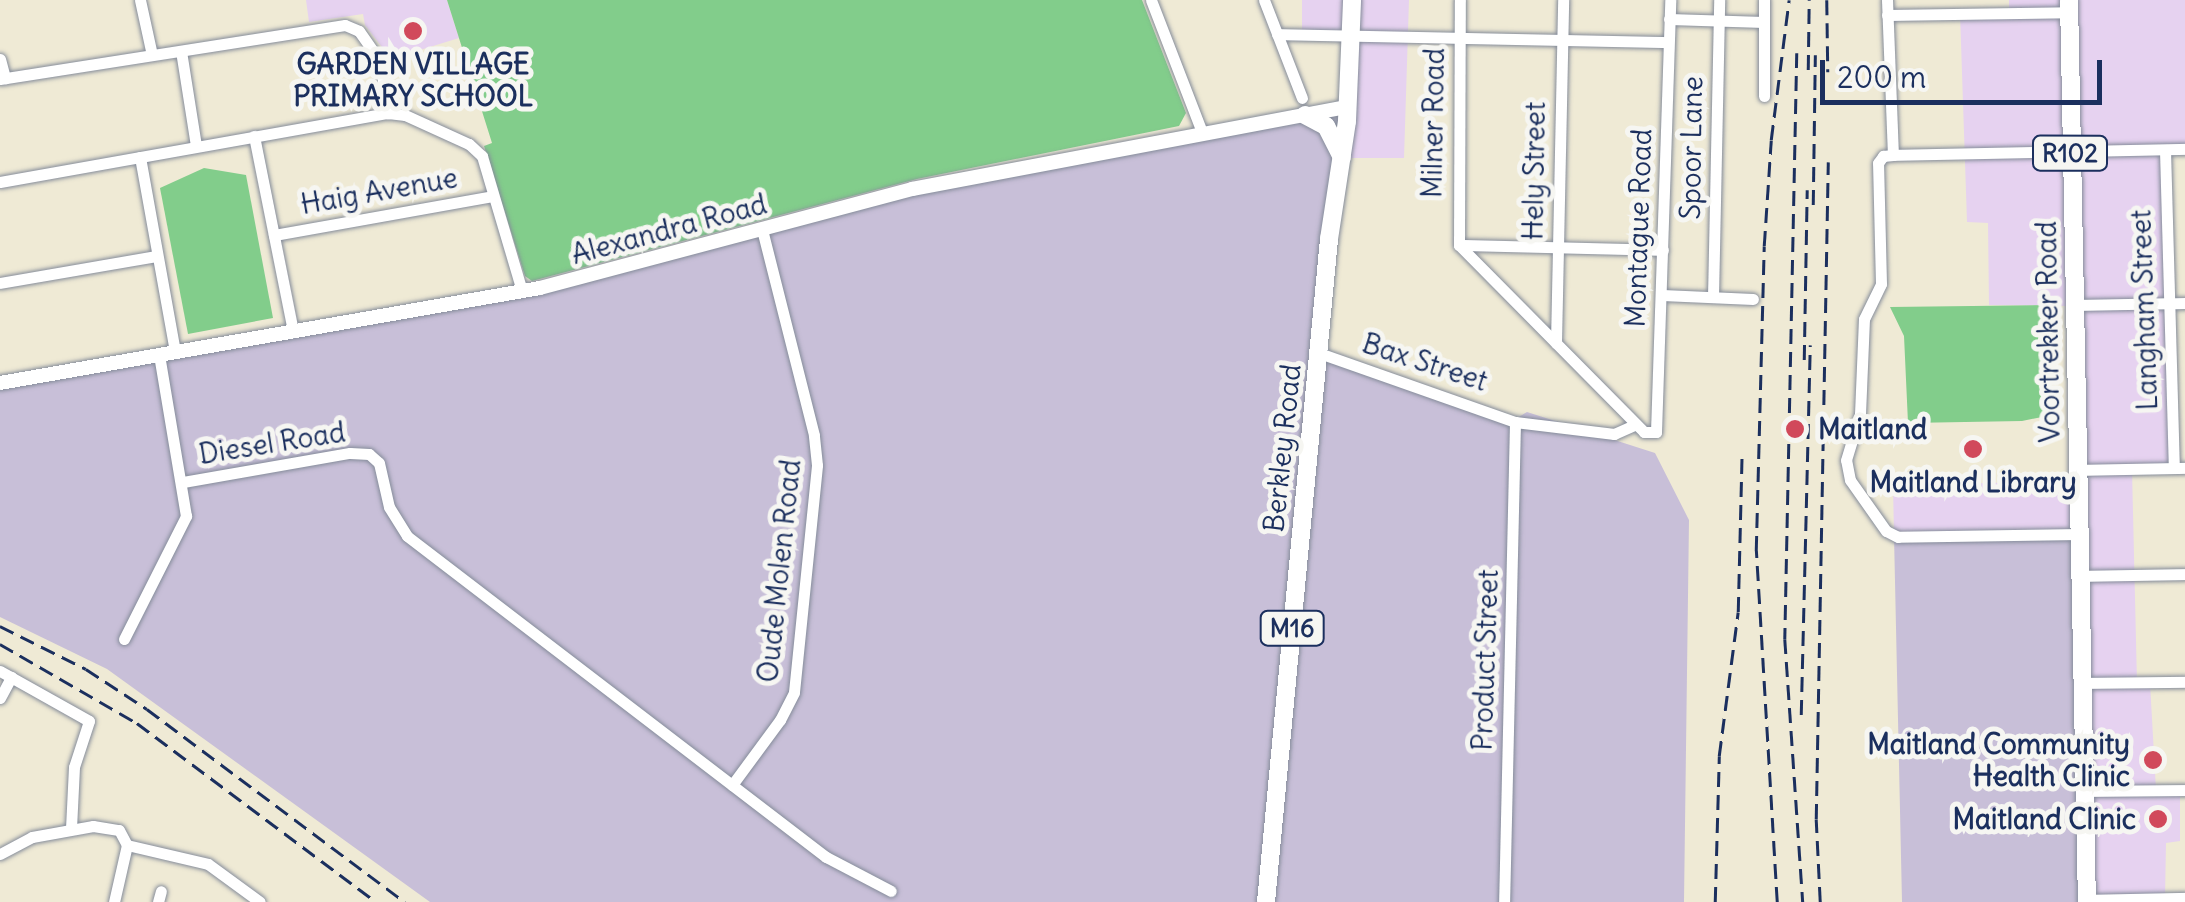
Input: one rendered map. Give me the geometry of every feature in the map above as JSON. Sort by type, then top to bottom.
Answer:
[{"type":"main road","name":"Berkley Road","points":[[1266,902],[1329,239],[1348,108],[1352,0]]},
{"type":"main road","name":"Voortrekker Road","points":[[2069,6],[2087,901]]},
{"type":"main road","points":[[1304,106],[1326,126],[1342,158]]},
{"type":"street","points":[[140,0],[152,55]]},
{"type":"street","points":[[1151,0],[1202,132]]},
{"type":"street","points":[[1264,0],[1304,106]]},
{"type":"street","name":"Milner Road","points":[[1460,0],[1460,246]]},
{"type":"street","name":"Hely Street","points":[[1556,342],[1562,0]]},
{"type":"street","name":"Montague Road","points":[[1636,424],[1650,435],[1658,425],[1670,0]]},
{"type":"street","name":"Spoor Lane","points":[[1713,297],[1719,0]]},
{"type":"street","points":[[1764,0],[1764,96]]},
{"type":"street","points":[[1887,0],[1892,155]]},
{"type":"street","points":[[1888,14],[2069,6]]},
{"type":"street","points":[[1670,19],[1764,22]]},
{"type":"street","points":[[0,59],[2,79],[353,27],[380,61],[388,112]]},
{"type":"street","points":[[1278,34],[1668,42]]},
{"type":"street","points":[[181,51],[196,146]]},
{"type":"street","name":"Alexandra Road","points":[[0,383],[522,291],[912,189],[1202,132],[1304,106],[1348,108]]},
{"type":"street","points":[[0,182],[388,112],[416,118],[477,149],[522,291]]},
{"type":"street","points":[[254,136],[293,332]]},
{"type":"street","points":[[2080,534],[1894,536],[1850,480],[1846,460],[1860,414],[1864,320],[1881,284],[1878,162],[1882,156],[1892,155],[2185,149]]},
{"type":"street","name":"Langham Street","points":[[2165,150],[2168,303],[2179,468]]},
{"type":"street","points":[[124,639],[183,528],[183,482],[157,256],[140,157]]},
{"type":"street","name":"Haig Avenue","points":[[274,236],[493,196]]},
{"type":"street","name":"Oude Molen Road","points":[[732,784],[780,720],[794,692],[817,465],[814,435],[762,230]]},
{"type":"street","points":[[1460,246],[1663,250]]},
{"type":"street","points":[[1460,246],[1636,424]]},
{"type":"street","points":[[0,283],[157,256]]},
{"type":"street","points":[[1662,295],[1753,299]]},
{"type":"street","points":[[2074,305],[2185,303]]},
{"type":"street","name":"Bax Street","points":[[1319,354],[1514,421],[1614,434],[1636,424]]},
{"type":"street","name":"Product Street","points":[[1504,902],[1514,421]]},
{"type":"street","name":"Diesel Road","points":[[183,482],[350,453],[369,454],[379,463],[389,507],[407,536],[732,784]]},
{"type":"street","points":[[2078,470],[2179,468]]},
{"type":"street","points":[[2080,576],[2185,574]]},
{"type":"street","points":[[0,698],[6,674],[89,721],[74,767],[70,828]]},
{"type":"street","points":[[2082,683],[2185,682]]},
{"type":"street","points":[[732,784],[826,858],[890,891]]},
{"type":"street","points":[[2084,791],[2185,790]]},
{"type":"street","points":[[0,854],[32,837],[70,828],[109,826],[122,832],[127,844],[114,902]]},
{"type":"street","points":[[127,844],[215,867],[260,902]]},
{"type":"street","points":[[2087,901],[2185,898]]},
{"type":"shaded area","name":"GARDEN VILLAGE PRIMARY SCHOOL","points":[[306,0],[447,0],[459,38],[391,59],[365,25],[363,14],[309,22]]},
{"type":"shaded area","points":[[1302,0],[1409,0],[1404,158],[1342,158],[1351,36],[1302,35]]},
{"type":"shaded area","points":[[2009,0],[2185,0],[2185,149],[2166,150],[2174,468],[2132,470],[2137,683],[2150,683],[2156,790],[2180,790],[2180,841],[2166,843],[2165,898],[2087,900],[1894,536],[1893,485],[2078,481],[2074,306],[1989,305],[1988,223],[1967,222],[1960,13],[2009,12]]},
{"type":"shaded area","points":[[1348,107],[1320,353],[1514,420],[1527,412],[1655,453],[1689,520],[1684,902],[430,902],[107,669],[0,617],[0,383],[540,288],[912,189]]},
{"type":"shaded area","points":[[2080,534],[2087,899],[2185,902],[1902,902],[1894,536]]},
{"type":"green space","points":[[447,0],[1142,0],[1186,113],[1179,126],[917,179],[532,281],[525,276],[484,146],[492,143]]},
{"type":"green space","points":[[204,168],[246,175],[273,318],[188,334],[160,188]]},
{"type":"green space","points":[[2050,305],[2052,415],[2022,421],[1908,423],[1904,336],[1890,307]]},
{"type":"railway","points":[[1777,902],[1756,551],[1764,246],[1771,140],[1789,0]]},
{"type":"railway","points":[[1808,70],[1809,0]]},
{"type":"railway","points":[[1827,0],[1828,72]]},
{"type":"railway","points":[[1797,53],[1785,639],[1803,902]]},
{"type":"railway","points":[[1813,205],[1815,55]]},
{"type":"railway","points":[[1820,902],[1816,819],[1828,162]]},
{"type":"railway","points":[[1804,360],[1807,190]]},
{"type":"railway","points":[[1801,715],[1810,345]]},
{"type":"railway","points":[[1715,902],[1719,756],[1738,612],[1742,452]]},
{"type":"railway","points":[[0,626],[86,669],[147,709],[405,902]]},
{"type":"railway","points":[[0,644],[137,723],[376,902]]},
{"type":"place","name":"GARDEN VILLAGE PRIMARY SCHOOL","points":[[413,31]]},
{"type":"place","name":"Maitland","points":[[1795,429]]},
{"type":"place","name":"Maitland Library","points":[[1973,449]]},
{"type":"place","name":"Maitland Community Health Clinic","points":[[2153,760]]},
{"type":"place","name":"Maitland Clinic","points":[[2158,819]]}]
